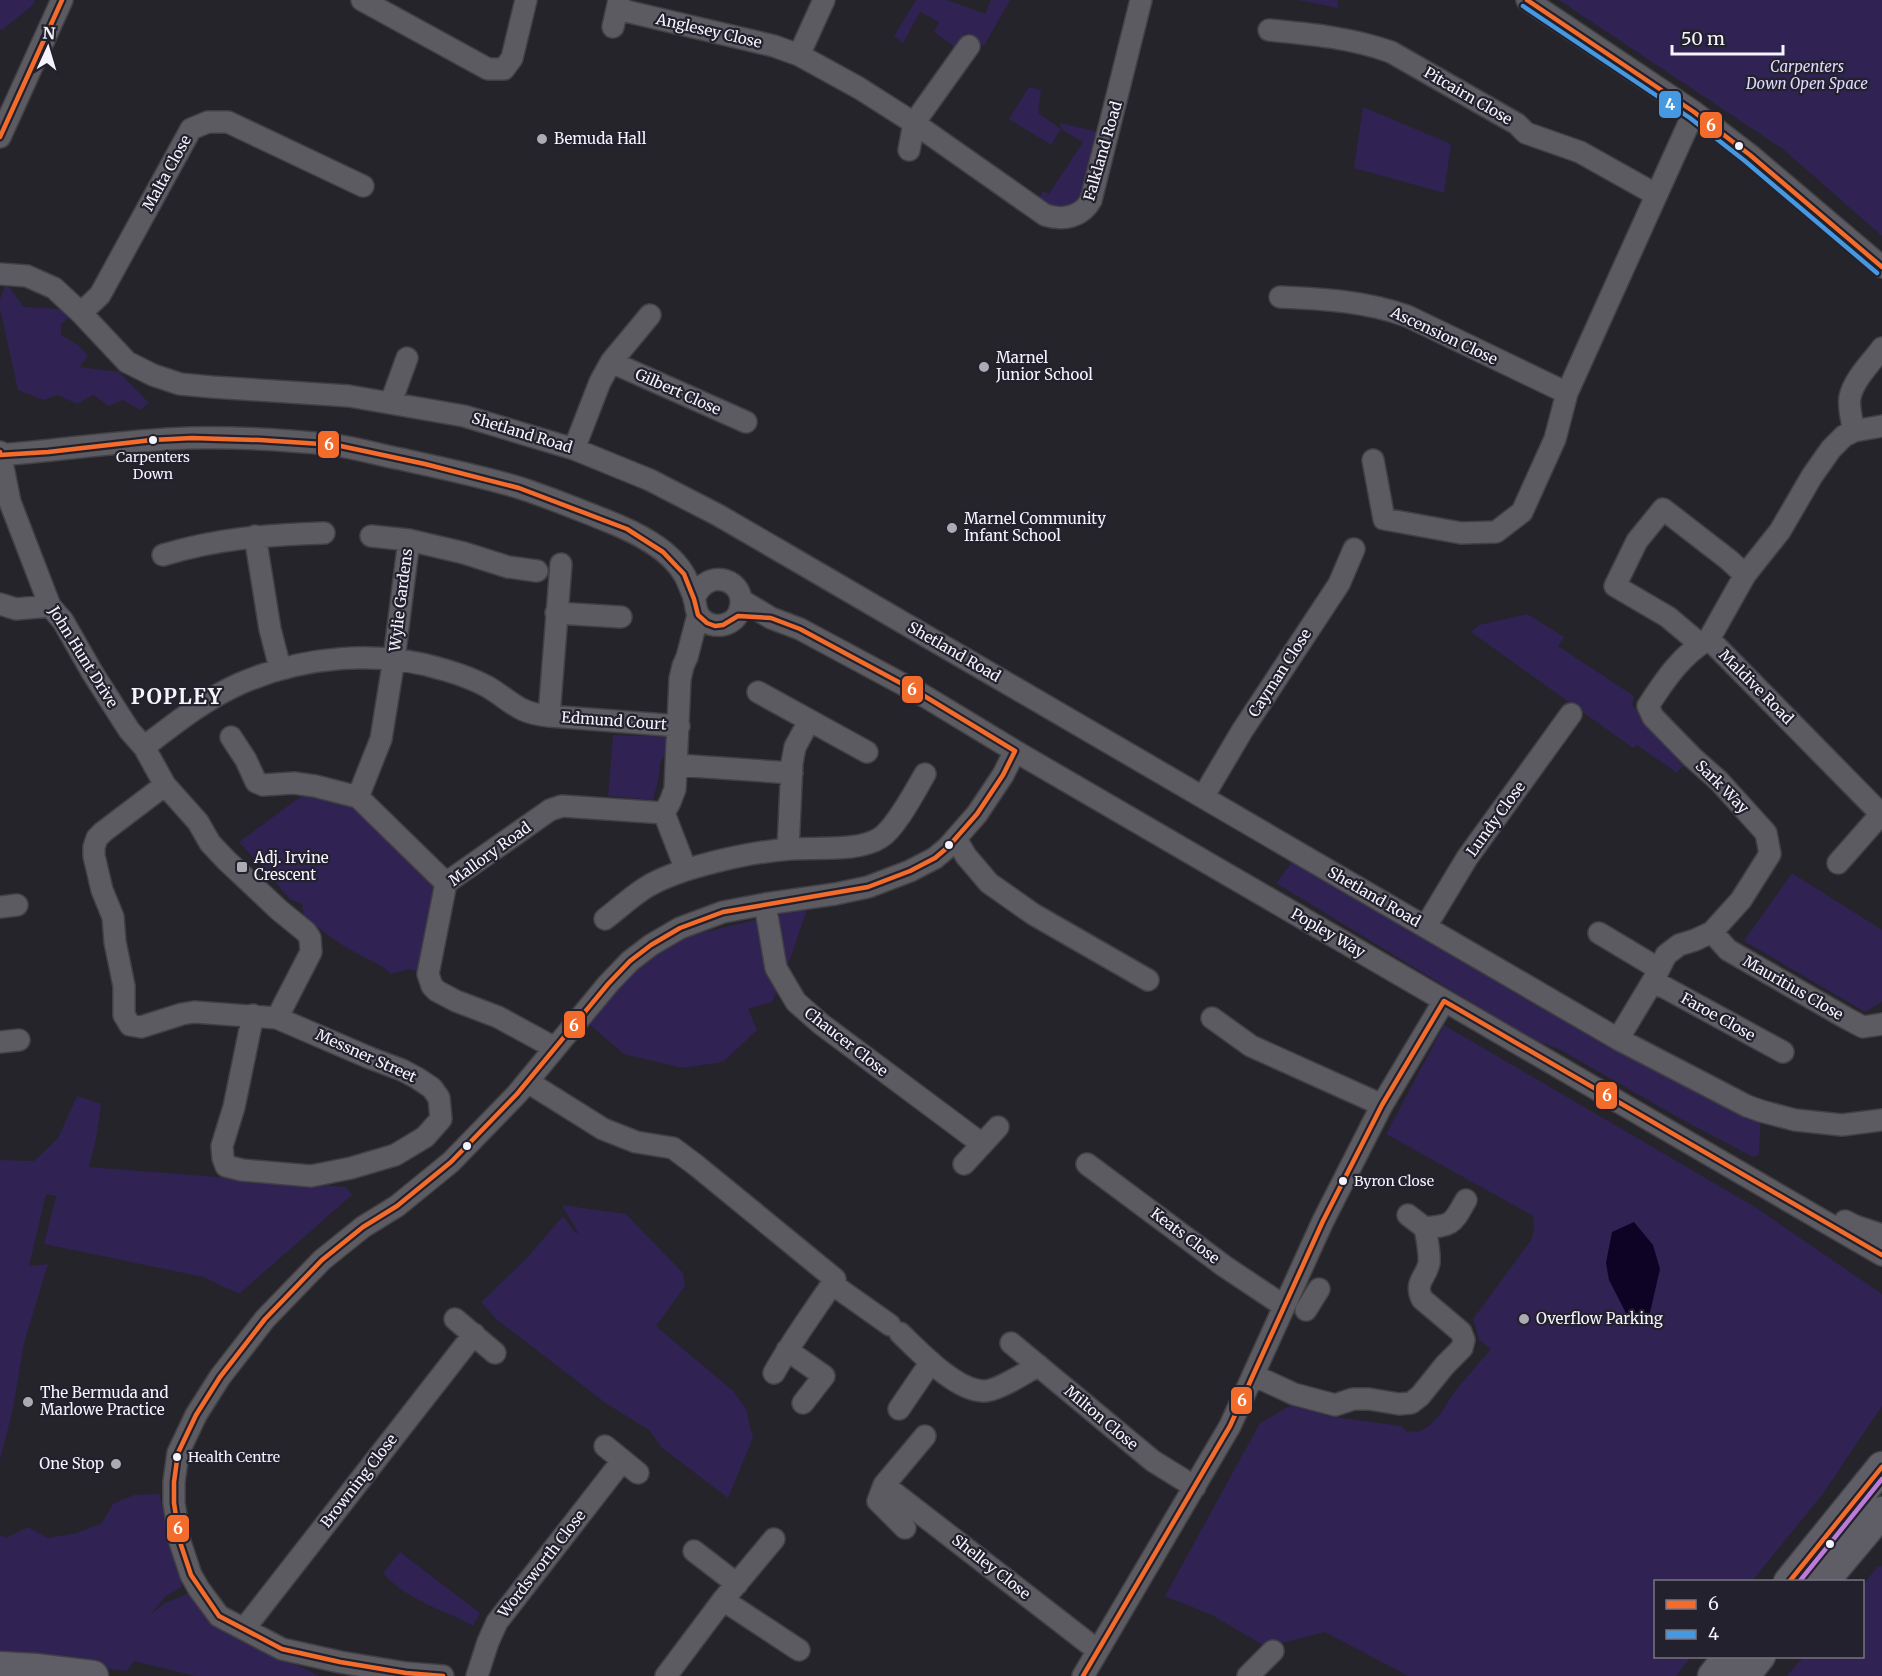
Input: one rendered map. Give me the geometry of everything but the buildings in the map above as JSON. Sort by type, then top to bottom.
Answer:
[{"type":"highway","points":[[1790,1580],[1882,1467]]},
{"type":"highway","points":[[1824,1580],[1882,1512]]},
{"type":"highway","points":[[1713,1676],[1727,1658]]},
{"type":"highway","points":[[1744,1676],[1758,1658]]},
{"type":"highway","points":[[0,1667],[93,1676]]},
{"type":"street","points":[[0,136],[62,0]]},
{"type":"street","points":[[362,0],[489,69],[504,69],[512,58],[526,0]]},
{"type":"street","points":[[799,55],[824,0]]},
{"type":"street","name":"Falkland Road","points":[[799,55],[859,88],[914,123],[1045,215],[1052,218],[1065,218],[1077,215],[1089,204],[1095,191],[1141,0]]},
{"type":"street","points":[[1527,0],[1694,112],[1750,155],[1882,267]]},
{"type":"street","name":"Anglesey Close","points":[[616,12],[774,46],[799,55]]},
{"type":"street","name":"Pitcairn Close","points":[[1269,29],[1345,39],[1391,52],[1517,124],[1526,133],[1580,152],[1655,194]]},
{"type":"street","points":[[909,150],[914,123],[969,46]]},
{"type":"street","points":[[1373,460],[1384,519],[1461,533],[1496,532],[1522,512],[1555,439],[1567,393],[1694,112]]},
{"type":"street","name":"Malta Close","points":[[81,313],[100,295],[191,129],[207,122],[228,122],[363,186]]},
{"type":"street","name":"Shetland Road","points":[[0,274],[27,276],[54,288],[127,362],[153,375],[180,384],[349,396],[464,416],[574,449],[650,480],[718,515],[1618,1039],[1747,1106],[1761,1111],[1795,1120],[1842,1125],[1882,1120]]},
{"type":"street","name":"Ascension Close","points":[[1280,297],[1332,300],[1390,310],[1567,393]]},
{"type":"street","points":[[574,449],[600,382],[611,362],[651,315]]},
{"type":"street","points":[[1854,431],[1850,398],[1855,384],[1882,348]]},
{"type":"street","points":[[391,402],[406,358]]},
{"type":"street","name":"Gilbert Close","points":[[611,362],[745,422]]},
{"type":"street","name":"Maldive Road","points":[[1882,426],[1854,431],[1844,436],[1831,450],[1812,476],[1780,531],[1745,575],[1705,642],[1882,814]]},
{"type":"street","points":[[0,454],[48,452],[152,440],[192,438],[336,445],[425,464],[519,488],[604,519],[627,530],[663,552],[684,574],[696,607]]},
{"type":"street","name":"John Hunt Drive","points":[[0,454],[10,502],[50,606],[63,621],[129,730],[144,747],[165,785],[198,822],[210,843],[310,938],[311,951],[277,1018]]},
{"type":"street","points":[[1705,642],[1615,586],[1637,541],[1663,508],[1745,575]]},
{"type":"street","points":[[163,555],[198,545],[255,536],[324,534]]},
{"type":"street","points":[[255,536],[270,629],[280,668]]},
{"type":"street","name":"Wylie Gardens","points":[[371,536],[409,540],[517,569],[537,571]]},
{"type":"street","name":"Wylie Gardens","points":[[358,797],[381,739],[409,540]]},
{"type":"street","name":"Cayman Close","points":[[1203,797],[1242,731],[1339,584],[1358,544]]},
{"type":"street","name":"Edmund Court","points":[[549,716],[561,564]]},
{"type":"street","points":[[684,574],[711,580],[727,580],[739,591],[734,614],[687,657],[682,666],[675,789],[664,813],[686,870]]},
{"type":"street","points":[[687,657],[698,590],[711,580]]},
{"type":"street","points":[[0,604],[16,609],[50,606]]},
{"type":"street","name":"Popley Way","points":[[696,607],[707,623],[715,626],[734,614],[771,618],[800,629],[911,689],[1882,1255]]},
{"type":"street","points":[[556,613],[621,617]]},
{"type":"street","name":"Sark Way","points":[[1703,936],[1741,900],[1770,854],[1766,833],[1719,781],[1653,717],[1648,706],[1666,676],[1705,642]]},
{"type":"street","name":"Edmund Court","points":[[144,747],[184,716],[238,685],[280,668],[338,659],[394,659],[445,670],[487,687],[522,711],[532,715],[679,726]]},
{"type":"street","points":[[758,692],[867,752]]},
{"type":"street","name":"Lundy Close","points":[[1426,926],[1467,858],[1570,712]]},
{"type":"street","points":[[788,849],[795,747],[809,721]]},
{"type":"street","points":[[231,737],[246,760],[256,782],[262,785],[294,783],[315,786],[358,797],[446,883]]},
{"type":"street","points":[[443,1676],[340,1662],[282,1648],[219,1616],[191,1575],[180,1542],[174,1503],[174,1482],[178,1453],[188,1430],[220,1377],[259,1327],[322,1260],[363,1227],[397,1206],[451,1162],[528,1082],[630,960],[680,928],[723,912],[868,887],[910,871],[934,858],[956,839],[977,814],[1003,775],[1015,751]]},
{"type":"street","points":[[676,765],[792,773]]},
{"type":"street","points":[[605,919],[646,887],[686,870],[788,849],[872,843],[883,836],[892,825],[925,774]]},
{"type":"street","points":[[165,785],[103,832],[97,838],[94,847],[98,876],[113,917],[115,942],[124,986],[126,1020],[130,1025],[141,1028],[194,1012],[277,1018]]},
{"type":"street","name":"Mallory Road","points":[[555,1048],[498,1017],[447,996],[432,986],[428,974],[446,883],[550,810],[562,806],[664,813]]},
{"type":"street","points":[[1838,863],[1882,814]]},
{"type":"street","points":[[956,839],[966,856],[989,883],[1033,914],[1147,980]]},
{"type":"street","name":"Chaucer Close","points":[[765,904],[776,969],[796,1002],[821,1024],[982,1144]]},
{"type":"street","name":"Faroe Close","points":[[1599,933],[1656,975],[1783,1052]]},
{"type":"street","points":[[1618,1039],[1666,955],[1679,945],[1703,936]]},
{"type":"street","name":"Mauritius Close","points":[[1703,936],[1854,1023],[1863,1027],[1882,1024]]},
{"type":"street","points":[[1083,1676],[1230,1426],[1323,1221],[1382,1105],[1444,1001]]},
{"type":"street","name":"Messner Street","points":[[253,1015],[234,1107],[222,1146],[226,1166],[242,1170],[311,1176],[331,1172],[395,1155],[425,1137],[441,1119],[439,1098],[432,1088],[417,1078],[277,1018]]},
{"type":"street","points":[[1212,1018],[1251,1046],[1382,1105]]},
{"type":"street","points":[[528,1082],[603,1128],[636,1142],[673,1148],[835,1279],[787,1350],[774,1374]]},
{"type":"street","points":[[964,1164],[998,1126]]},
{"type":"street","name":"Keats Close","points":[[1088,1162],[1224,1266],[1287,1300],[1312,1301]]},
{"type":"street","points":[[1786,1199],[1803,1200],[1855,1226],[1882,1235]]},
{"type":"street","points":[[1408,1215],[1425,1228],[1445,1226],[1453,1222],[1466,1200]]},
{"type":"street","points":[[1253,1375],[1293,1394],[1335,1405],[1353,1399],[1399,1404],[1411,1403],[1420,1396],[1462,1348],[1464,1340],[1461,1332],[1422,1299],[1419,1293],[1418,1287],[1429,1264],[1425,1228]]},
{"type":"street","points":[[832,1284],[895,1329],[931,1362],[966,1387],[986,1392],[1025,1374],[1038,1365]]},
{"type":"street","points":[[455,1319],[495,1353]]},
{"type":"street","name":"Browning Close","points":[[244,1629],[474,1334]]},
{"type":"street","name":"Milton Close","points":[[1010,1344],[1153,1461],[1195,1487]]},
{"type":"street","points":[[787,1350],[824,1377],[803,1403]]},
{"type":"street","points":[[899,1409],[931,1362]]},
{"type":"street","points":[[905,1528],[878,1501],[884,1485],[924,1436]]},
{"type":"street","name":"Wordsworth Close","points":[[477,1676],[497,1622],[630,1467],[605,1446]]},
{"type":"street","name":"Shelley Close","points":[[884,1485],[1097,1650]]},
{"type":"street","points":[[666,1676],[723,1600],[774,1539]]},
{"type":"street","points":[[694,1551],[737,1584]]},
{"type":"street","points":[[723,1600],[799,1650]]},
{"type":"green space","points":[[0,0],[35,0],[32,6],[3,29],[0,29]]},
{"type":"green space","points":[[916,0],[947,0],[985,14],[991,0],[1010,0],[984,46],[965,33],[956,48],[934,32],[939,22],[920,12],[903,43],[894,36]]},
{"type":"green space","points":[[1298,0],[1338,0],[1338,8]]},
{"type":"green space","name":"Carpenters Down Open Space","points":[[1559,0],[1882,0],[1882,236],[1784,150]]},
{"type":"green space","points":[[1029,87],[1041,90],[1038,113],[1061,129],[1051,145],[1009,119]]},
{"type":"green space","points":[[1363,107],[1451,144],[1444,193],[1354,168]]},
{"type":"green space","points":[[1060,123],[1099,132],[1099,137],[1094,141],[1086,180],[1087,192],[1071,208],[1051,208],[1038,200],[1043,191],[1049,194],[1083,142],[1062,130]]},
{"type":"green space","points":[[6,283],[24,307],[78,310],[61,324],[61,335],[78,345],[88,355],[80,367],[119,372],[149,403],[140,410],[123,400],[109,406],[93,395],[77,404],[58,395],[43,400],[18,390],[0,309],[0,299]]},
{"type":"green space","points":[[1527,614],[1564,637],[1558,646],[1634,696],[1632,705],[1683,766],[1677,773],[1637,745],[1633,748],[1471,632],[1479,625]]},
{"type":"green space","points":[[613,735],[675,737],[660,763],[653,800],[608,796]]},
{"type":"green space","points":[[315,786],[358,797],[446,883],[428,974],[409,969],[391,974],[383,967],[345,947],[304,918],[302,904],[290,899],[239,842]]},
{"type":"green space","points":[[1299,853],[1761,1111],[1759,1155],[1753,1157],[1681,1119],[1559,1049],[1531,1039],[1276,883]]},
{"type":"green space","points":[[1792,873],[1882,930],[1882,1002],[1865,1012],[1744,941]]},
{"type":"green space","points":[[808,907],[787,968],[772,1002],[748,1009],[757,1030],[723,1062],[682,1068],[624,1054],[583,1019],[613,980],[672,940]]},
{"type":"green space","points":[[1444,1025],[1755,1207],[1882,1294],[1882,1406],[1822,1495],[1753,1580],[1654,1580],[1654,1658],[1690,1658],[1676,1676],[1408,1676],[1325,1632],[1266,1647],[1212,1615],[1165,1596],[1260,1423],[1299,1402],[1328,1416],[1401,1426],[1406,1431],[1418,1432],[1438,1417],[1455,1391],[1491,1349],[1479,1340],[1473,1319],[1531,1240],[1534,1230],[1533,1216],[1386,1134]]},
{"type":"green space","points":[[77,1096],[101,1104],[89,1167],[346,1187],[352,1195],[239,1294],[203,1277],[44,1244],[56,1196],[46,1194],[29,1266],[48,1264],[24,1343],[13,1409],[0,1460],[0,1160],[34,1161],[58,1138]]},
{"type":"green space","points":[[562,1205],[626,1214],[683,1273],[685,1286],[656,1326],[733,1391],[746,1409],[753,1438],[728,1498],[662,1448],[649,1430],[607,1404],[496,1319],[481,1302],[528,1257],[563,1216],[579,1234]]},
{"type":"green space","points":[[159,1494],[182,1587],[166,1596],[150,1615],[165,1603],[199,1589],[216,1628],[320,1676],[195,1676],[134,1661],[127,1671],[0,1657],[0,1535],[6,1538],[28,1527],[48,1538],[77,1533],[102,1523],[113,1504],[134,1495]]},
{"type":"green space","points":[[400,1552],[480,1613],[473,1626],[414,1597],[392,1583],[383,1573]]},
{"type":"green space","points":[[1882,1566],[1882,1676],[1787,1676],[1802,1658],[1864,1658],[1864,1584],[1877,1567]]},
{"type":"shaded area","points":[[1634,1222],[1653,1245],[1660,1269],[1649,1317],[1629,1319],[1609,1280],[1606,1263],[1612,1232]]},
{"type":"transit line","name":"6","points":[[0,137],[62,0]]},
{"type":"transit line","name":"6","points":[[1527,0],[1694,112],[1750,155],[1882,267]]},
{"type":"transit line","name":"4","points":[[1523,6],[1690,118],[1745,161],[1877,273]]},
{"type":"transit line","name":"6","points":[[0,452],[0,455],[48,452],[152,440],[192,438],[336,445],[425,464],[519,488],[627,529],[663,552],[684,574],[698,615],[707,623],[715,626],[723,625],[738,616],[771,618],[800,629],[921,694],[1015,751],[1003,775],[977,814],[948,847],[935,858],[910,871],[868,887],[723,912],[680,928],[630,961],[608,984],[517,1094],[451,1162],[397,1206],[363,1227],[322,1260],[265,1319],[220,1377],[196,1415],[178,1453],[174,1503],[180,1542],[191,1575],[219,1616],[282,1649],[340,1662],[406,1673],[443,1676]]},
{"type":"transit line","name":"6","points":[[1083,1676],[1230,1426],[1323,1221],[1382,1105],[1444,1001],[1882,1255]]},
{"type":"transit line","name":"6","points":[[1791,1580],[1882,1467]]},
{"type":"transit line","points":[[1801,1580],[1882,1479]]},
{"type":"place","name":"Bemuda Hall","points":[[542,139]]},
{"type":"place","name":"Marnel Junior School","points":[[984,367]]},
{"type":"place","name":"Carpenters Down","points":[[153,440]]},
{"type":"place","name":"Marnel Community Infant School","points":[[952,528]]},
{"type":"place","name":"Adj. Irvine Crescent","points":[[242,867]]},
{"type":"place","name":"Byron Close","points":[[1343,1181]]},
{"type":"place","name":"Overflow Parking","points":[[1524,1319]]},
{"type":"place","name":"The Bermuda and Marlowe Practice","points":[[28,1402]]},
{"type":"place","name":"Health Centre","points":[[177,1457]]},
{"type":"place","name":"One Stop","points":[[116,1464]]},
{"type":"district","name":"POPLEY","points":[[177,697]]}]
